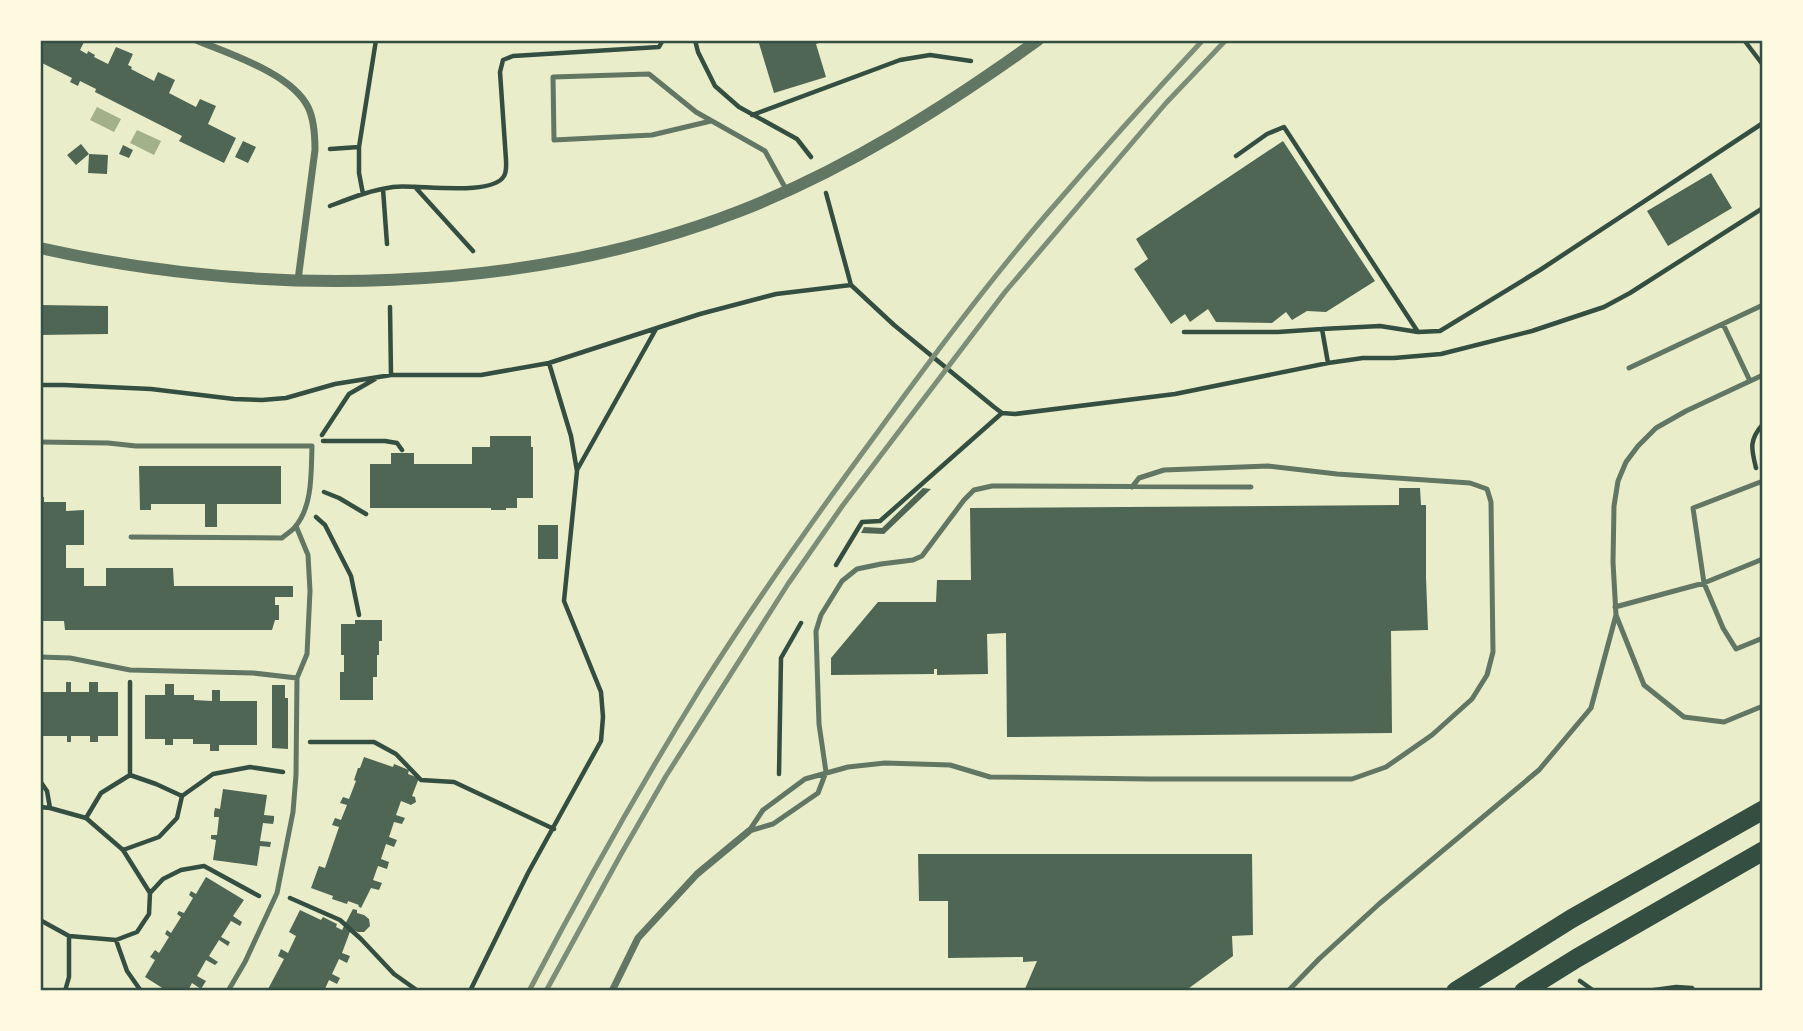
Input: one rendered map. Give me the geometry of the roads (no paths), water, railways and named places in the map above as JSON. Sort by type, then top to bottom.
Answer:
[{"type":"highway","points":[[1456,989],[1571,919],[1763,810]]},
{"type":"highway","points":[[1524,991],[1763,851]]},
{"type":"street","points":[[196,40],[281,78],[303,99],[309,109],[315,135],[315,150],[298,280]]},
{"type":"street","points":[[40,248],[149,267],[298,280],[370,281],[430,277],[562,260],[692,227],[787,191],[860,155],[907,127],[955,98],[1038,40]]},
{"type":"street","points":[[612,991],[638,938],[697,874],[749,831]]},
{"type":"lane","points":[[711,121],[652,135],[554,139],[553,77],[649,74],[696,112],[765,151],[787,191]]},
{"type":"lane","points":[[1629,368],[1763,306]]},
{"type":"lane","points":[[1723,324],[1750,381]]},
{"type":"lane","points":[[1763,375],[1686,411],[1656,429],[1638,446],[1626,462],[1618,481],[1614,506],[1613,562],[1616,615],[1644,685],[1684,717],[1724,722],[1763,706]]},
{"type":"lane","points":[[40,442],[136,446],[312,446],[306,506],[296,526],[282,538],[131,537]]},
{"type":"lane","points":[[749,831],[763,810],[805,779],[848,767],[885,763],[950,765],[990,777],[1352,779],[1386,767],[1432,735],[1472,699],[1487,675],[1493,652],[1490,502],[1487,489],[1471,483],[1337,474],[1268,466],[1164,470],[1139,478],[1132,487]]},
{"type":"lane","points":[[1762,481],[1693,508],[1704,583],[1723,628],[1736,649],[1763,638]]},
{"type":"lane","points":[[749,831],[774,824],[818,793],[826,772],[819,724],[816,631],[821,615],[842,581],[857,569],[913,560],[922,556],[974,490],[992,486],[1251,487]]},
{"type":"lane","points":[[228,991],[245,962],[277,893],[293,812],[297,678],[307,654],[310,591],[308,555],[296,526]]},
{"type":"lane","points":[[1615,607],[1704,583],[1763,559]]},
{"type":"lane","points":[[1289,991],[1379,904],[1539,770],[1591,708],[1616,615]]},
{"type":"lane","points":[[40,657],[70,658],[130,670],[253,673],[297,678]]},
{"type":"railway","points":[[529,991],[612,838],[677,726],[808,528],[1002,268],[1084,171],[1203,40]]},
{"type":"railway","points":[[546,991],[666,776],[788,584],[843,505],[1005,292],[1166,103],[1226,40]]}]
